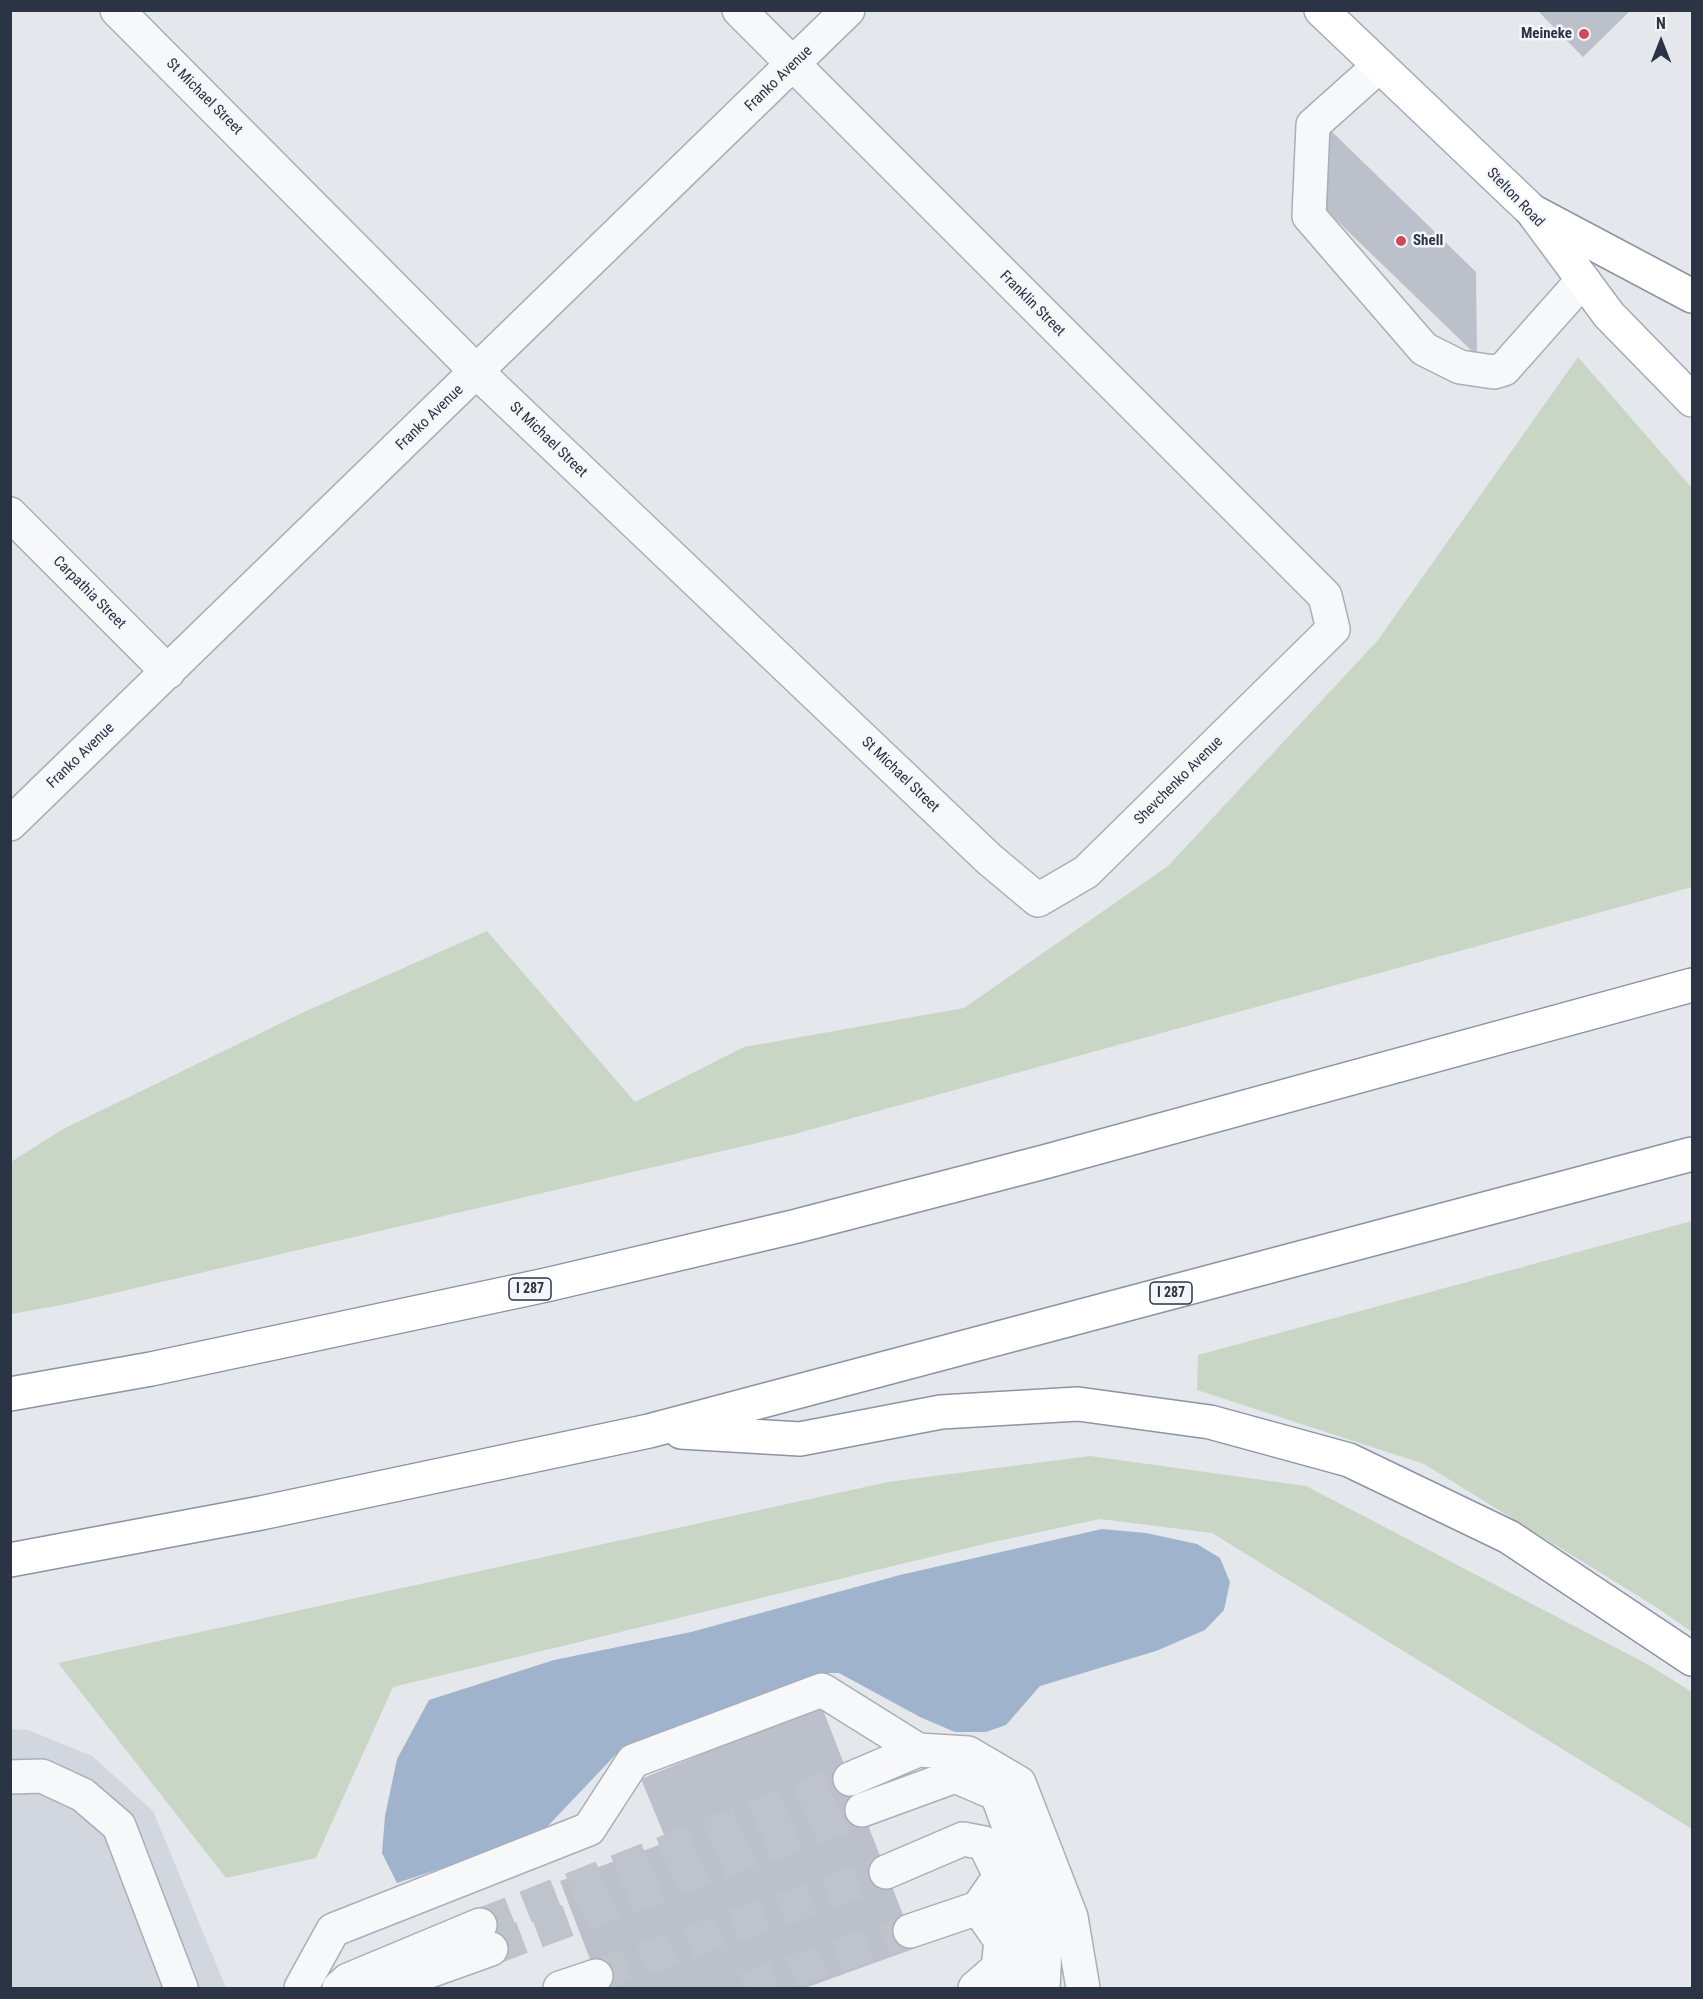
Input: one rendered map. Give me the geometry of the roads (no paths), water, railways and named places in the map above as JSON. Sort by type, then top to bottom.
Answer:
[{"type":"main road","name":"Stelton Road","points":[[1334,15],[1379,66],[1532,211],[1609,315],[1692,400]]},
{"type":"main road","points":[[1532,211],[1692,296]]},
{"type":"main road","name":"I 287","points":[[10,1394],[151,1369],[534,1288],[797,1226],[1044,1162],[1692,985]]},
{"type":"main road","name":"I 287","points":[[10,1560],[261,1513],[649,1431],[1692,1154]]},
{"type":"main road","points":[[649,1431],[800,1439],[940,1412],[1078,1404],[1210,1422],[1349,1460],[1498,1532],[1692,1659]]},
{"type":"street","name":"St Michael Street","points":[[117,10],[477,372],[989,860]]},
{"type":"street","name":"Franklin Street","points":[[739,10],[1325,597]]},
{"type":"street","name":"Franko Avenue","points":[[10,824],[793,66],[848,10]]},
{"type":"street","points":[[1379,66],[1313,125],[1309,216],[1424,349],[1460,367],[1494,372],[1504,369],[1583,280]]},
{"type":"street","name":"Carpathia Street","points":[[10,514],[168,672]]},
{"type":"street","name":"Shevchenko Avenue","points":[[989,860],[1038,900],[1086,872],[1333,629],[1325,597]]},
{"type":"street","points":[[301,1989],[333,1930],[589,1829],[633,1761],[822,1690],[918,1750]]},
{"type":"street","points":[[850,1779],[918,1750],[968,1753],[1019,1783],[1071,1917],[1083,1989]]},
{"type":"street","points":[[10,1777],[42,1776],[83,1795],[119,1826],[181,1989]]},
{"type":"street","points":[[862,1810],[955,1776],[997,1794],[1046,1928],[1043,1989]]},
{"type":"street","points":[[886,1872],[963,1839],[984,1843],[1000,1876],[1018,1936],[1016,1978],[1005,1989]]},
{"type":"street","points":[[909,1932],[978,1908],[1000,1876]]},
{"type":"street","points":[[975,1989],[998,1968],[1001,1941],[978,1908]]},
{"type":"street","points":[[339,1989],[348,1980],[485,1937],[382,1989]]},
{"type":"street","points":[[560,1989],[596,1976]]},
{"type":"water","points":[[1102,1529],[1146,1533],[1197,1544],[1220,1558],[1230,1582],[1224,1610],[1205,1630],[1156,1651],[1040,1686],[1006,1725],[986,1732],[955,1732],[920,1717],[839,1673],[822,1673],[621,1749],[546,1828],[508,1846],[397,1883],[382,1853],[385,1816],[397,1759],[429,1700],[554,1660],[691,1632],[900,1575]]},
{"type":"tunnel","points":[[480,1925],[850,1779]]},
{"type":"tunnel","points":[[491,1949],[862,1810]]},
{"type":"tunnel","points":[[596,1976],[886,1872]]},
{"type":"tunnel","points":[[745,1988],[910,1931]]},
{"type":"place","name":"Meineke","points":[[1584,34]]},
{"type":"place","name":"Shell","points":[[1401,241]]}]
